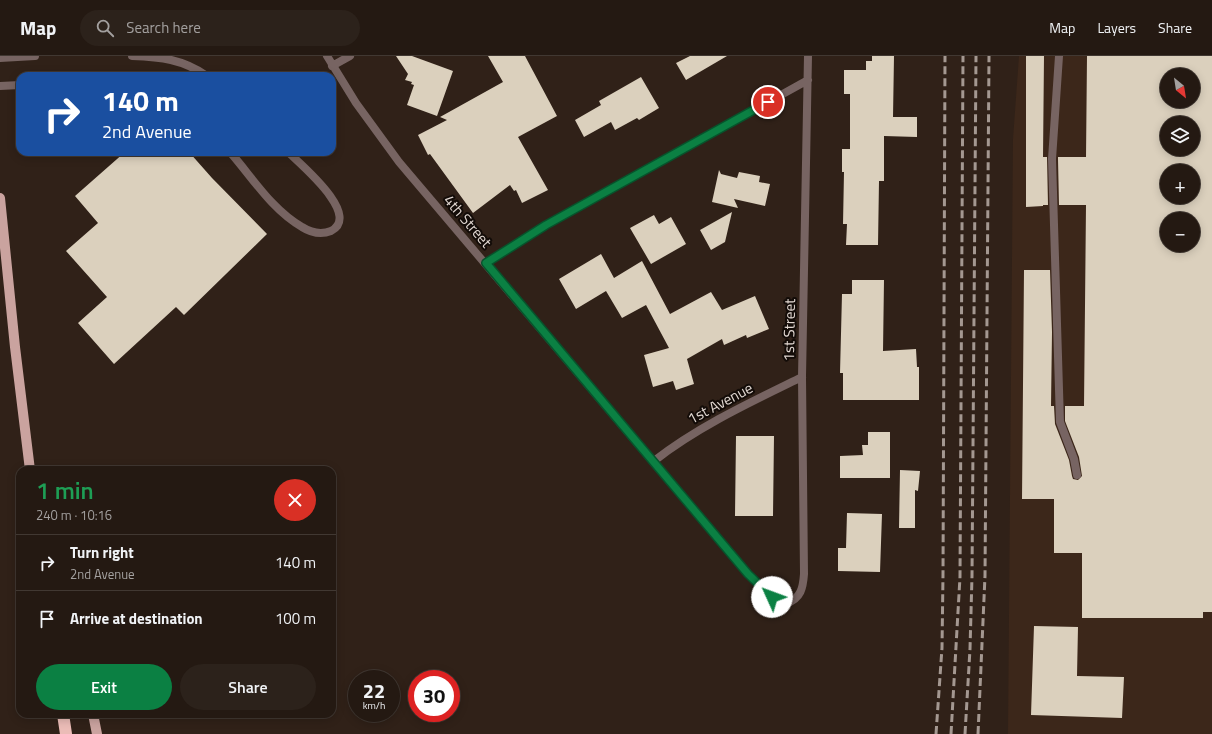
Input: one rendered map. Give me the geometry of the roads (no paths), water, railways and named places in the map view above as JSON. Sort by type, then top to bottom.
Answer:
[{"type":"highway","points":[[64,718],[66,734]]},
{"type":"main road","points":[[0,198],[15,347],[30,466]]},
{"type":"main road","points":[[94,718],[97,734]]},
{"type":"street","points":[[0,58],[35,56]]},
{"type":"street","points":[[132,56],[161,57],[174,60],[201,72]]},
{"type":"street","name":"4th Street","points":[[327,56],[364,114],[399,162],[654,461],[748,574],[765,592],[778,601],[787,603],[792,601]]},
{"type":"street","points":[[332,66],[350,56]]},
{"type":"street","name":"1st Street","points":[[792,601],[800,594],[804,584],[802,377],[808,56]]},
{"type":"street","points":[[1059,56],[1052,160],[1060,422],[1074,459],[1077,476]]},
{"type":"street","points":[[486,263],[546,225],[808,80]]},
{"type":"street","points":[[0,86],[16,85]]},
{"type":"street","points":[[236,156],[243,167],[280,211],[293,222],[315,233],[332,230],[338,224],[339,217],[336,203],[327,191],[292,156]]},
{"type":"street","name":"1st Avenue","points":[[654,461],[675,445],[696,432],[802,377]]},
{"type":"railway","points":[[936,734],[942,648],[943,575],[945,56]]},
{"type":"railway","points":[[951,734],[960,577],[963,56]]},
{"type":"railway","points":[[965,734],[970,649],[972,576],[976,56]]},
{"type":"railway","points":[[978,734],[985,576],[989,56]]}]
